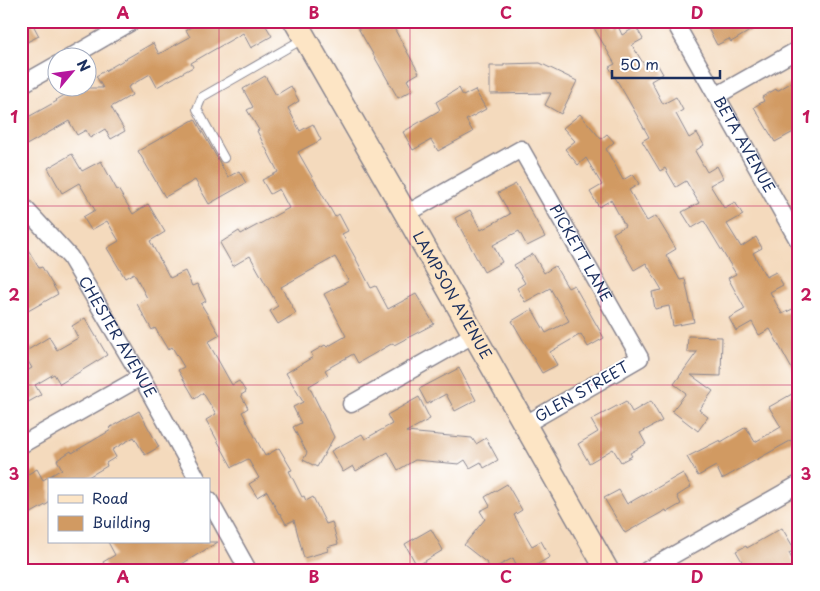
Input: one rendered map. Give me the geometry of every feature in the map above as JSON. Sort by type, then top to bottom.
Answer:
[{"type":"street","points":[[86,48],[133,21]]},
{"type":"street","name":"BETA AVENUE","points":[[674,21],[799,242]]},
{"type":"street","name":"LAMPSON AVENUE","points":[[300,30],[607,570]]},
{"type":"street","points":[[716,96],[799,49]]},
{"type":"street","points":[[21,85],[48,70]]},
{"type":"street","name":"PICKETT LANE","points":[[406,214],[521,149],[640,358]]},
{"type":"street","name":"CHESTER AVENUE","points":[[21,204],[70,257],[141,377],[197,478]]},
{"type":"street","points":[[351,404],[473,335]]},
{"type":"street","name":"GLEN STREET","points":[[524,425],[640,358]]},
{"type":"street","points":[[21,445],[141,377]]},
{"type":"street","points":[[647,570],[797,488]]},
{"type":"street","points":[[210,502],[245,569]]},
{"type":"lane","points":[[224,158],[197,109],[202,97],[300,30]]},
{"type":"building","points":[[21,21],[31,21],[39,36],[25,43],[21,36]]},
{"type":"building","points":[[201,21],[263,21],[272,36],[251,48],[243,33],[191,63],[193,67],[157,87],[150,74],[128,87],[132,95],[111,107],[125,131],[111,139],[105,129],[90,138],[86,130],[77,135],[69,121],[21,148],[21,121],[60,98],[98,98],[98,88],[103,88],[98,79],[98,75],[153,43],[159,54],[190,37],[186,30]]},
{"type":"building","points":[[354,21],[390,21],[419,73],[407,80],[413,90],[398,98]]},
{"type":"building","points":[[609,21],[614,29],[618,26],[622,35],[636,27],[643,39],[632,45],[646,68],[656,62],[663,74],[651,81],[663,104],[676,97],[683,110],[676,114],[689,138],[697,133],[704,145],[695,151],[707,172],[717,166],[723,178],[710,185],[724,208],[735,202],[743,215],[727,224],[741,247],[756,237],[762,248],[753,253],[766,277],[776,272],[783,285],[770,292],[782,314],[799,306],[799,382],[770,329],[759,335],[752,322],[736,331],[729,318],[745,309],[728,278],[736,274],[704,221],[692,228],[682,212],[699,203],[686,181],[676,187],[665,168],[660,171],[642,141],[649,137],[609,67],[615,64],[594,28]]},
{"type":"building","points":[[704,21],[767,21],[731,42],[729,39],[717,45]]},
{"type":"building","points":[[540,63],[577,81],[561,114],[545,105],[551,93],[490,94],[490,66]]},
{"type":"building","points":[[265,76],[276,95],[291,86],[299,101],[288,108],[300,131],[313,124],[321,140],[298,152],[335,217],[339,214],[348,231],[342,234],[371,288],[376,286],[388,309],[416,294],[434,324],[394,345],[393,343],[358,363],[353,354],[325,370],[328,375],[309,386],[334,437],[317,467],[303,460],[307,453],[293,427],[301,423],[293,407],[303,402],[286,373],[313,357],[311,353],[325,345],[327,347],[346,336],[324,294],[349,281],[335,257],[281,287],[296,313],[278,324],[270,311],[278,306],[250,256],[233,266],[220,243],[239,231],[241,234],[289,208],[279,189],[270,194],[262,180],[278,172],[257,131],[259,130],[247,110],[253,107],[243,89]]},
{"type":"building","points":[[799,78],[799,129],[775,142],[754,107],[764,101],[762,97],[776,89],[777,91]]},
{"type":"building","points":[[459,88],[463,96],[475,90],[486,109],[466,120],[473,132],[438,151],[431,140],[413,150],[403,132],[440,110],[436,102]]},
{"type":"building","points":[[580,114],[601,139],[607,134],[614,142],[606,149],[623,180],[633,174],[639,184],[629,190],[647,221],[656,216],[676,249],[666,255],[680,280],[685,279],[694,322],[673,326],[669,306],[655,309],[652,292],[662,290],[646,263],[634,270],[613,233],[625,226],[611,200],[599,207],[590,192],[602,185],[586,158],[578,165],[565,149],[575,141],[563,128]]},
{"type":"building","points":[[195,119],[228,177],[239,171],[246,183],[209,204],[195,180],[165,197],[138,151]]},
{"type":"building","points":[[72,154],[82,171],[101,161],[133,214],[148,204],[165,232],[150,241],[170,278],[185,271],[192,286],[197,284],[206,301],[201,304],[220,335],[208,342],[232,385],[239,381],[246,392],[241,395],[248,408],[242,412],[265,456],[279,448],[292,470],[289,471],[302,497],[304,496],[306,501],[313,497],[326,524],[332,522],[338,544],[327,547],[328,551],[304,558],[294,520],[286,524],[267,491],[257,497],[249,484],[259,478],[248,459],[232,467],[206,420],[216,414],[203,393],[195,399],[178,370],[184,367],[172,347],[168,350],[155,328],[152,330],[137,304],[147,298],[134,273],[125,278],[107,248],[119,241],[107,221],[91,230],[83,217],[95,210],[79,183],[62,193],[48,168]]},
{"type":"building","points":[[516,184],[545,237],[527,246],[519,231],[493,245],[502,262],[484,272],[455,218],[470,210],[481,230],[510,214],[498,193]]},
{"type":"building","points":[[21,238],[39,268],[42,267],[58,294],[21,315]]},
{"type":"building","points":[[533,254],[544,273],[555,266],[568,288],[574,285],[604,338],[588,347],[581,334],[550,352],[557,365],[542,373],[512,321],[532,309],[546,333],[569,321],[550,288],[525,302],[517,288],[525,283],[514,265]]},
{"type":"building","points":[[85,318],[107,355],[60,384],[54,374],[35,385],[41,395],[21,406],[21,374],[32,368],[23,353],[49,337],[57,350],[78,338],[72,326]]},
{"type":"building","points":[[688,336],[722,337],[721,376],[691,375],[713,391],[699,410],[708,417],[698,431],[672,411],[686,393],[674,384],[697,352],[687,352]]},
{"type":"building","points":[[459,368],[476,400],[455,411],[446,394],[427,404],[419,389]]},
{"type":"building","points":[[799,390],[799,436],[722,479],[716,466],[698,476],[687,457],[720,440],[721,442],[746,427],[755,442],[781,427],[769,407]]},
{"type":"building","points":[[419,397],[430,419],[406,432],[472,438],[476,444],[486,438],[498,460],[484,468],[481,462],[470,468],[465,460],[459,464],[415,460],[398,470],[388,452],[356,471],[353,466],[343,472],[331,451],[362,434],[365,439],[392,424],[387,415]]},
{"type":"building","points":[[626,401],[632,412],[651,401],[662,421],[640,433],[646,444],[630,453],[632,456],[621,462],[613,449],[589,463],[578,444],[598,432],[591,420]]},
{"type":"building","points":[[139,411],[159,447],[145,455],[134,437],[112,450],[116,457],[106,463],[107,466],[86,478],[48,478],[48,504],[26,516],[21,508],[21,478],[37,469],[43,480],[62,469],[57,460],[111,430],[109,428]]},
{"type":"building","points":[[683,473],[691,487],[677,496],[681,504],[667,512],[666,510],[625,533],[604,498],[619,490],[627,504]]},
{"type":"building","points":[[507,484],[522,510],[514,515],[532,546],[541,541],[550,557],[528,570],[519,570],[513,558],[491,570],[487,563],[464,545],[485,519],[480,511],[490,506],[485,497]]},
{"type":"building","points":[[782,528],[795,550],[789,553],[798,570],[747,570],[736,551],[746,546],[747,548]]},
{"type":"building","points":[[431,529],[443,550],[417,566],[405,544]]},
{"type":"building","points":[[210,542],[218,542],[172,570],[107,570],[103,562],[115,555],[109,544],[210,544]]}]
